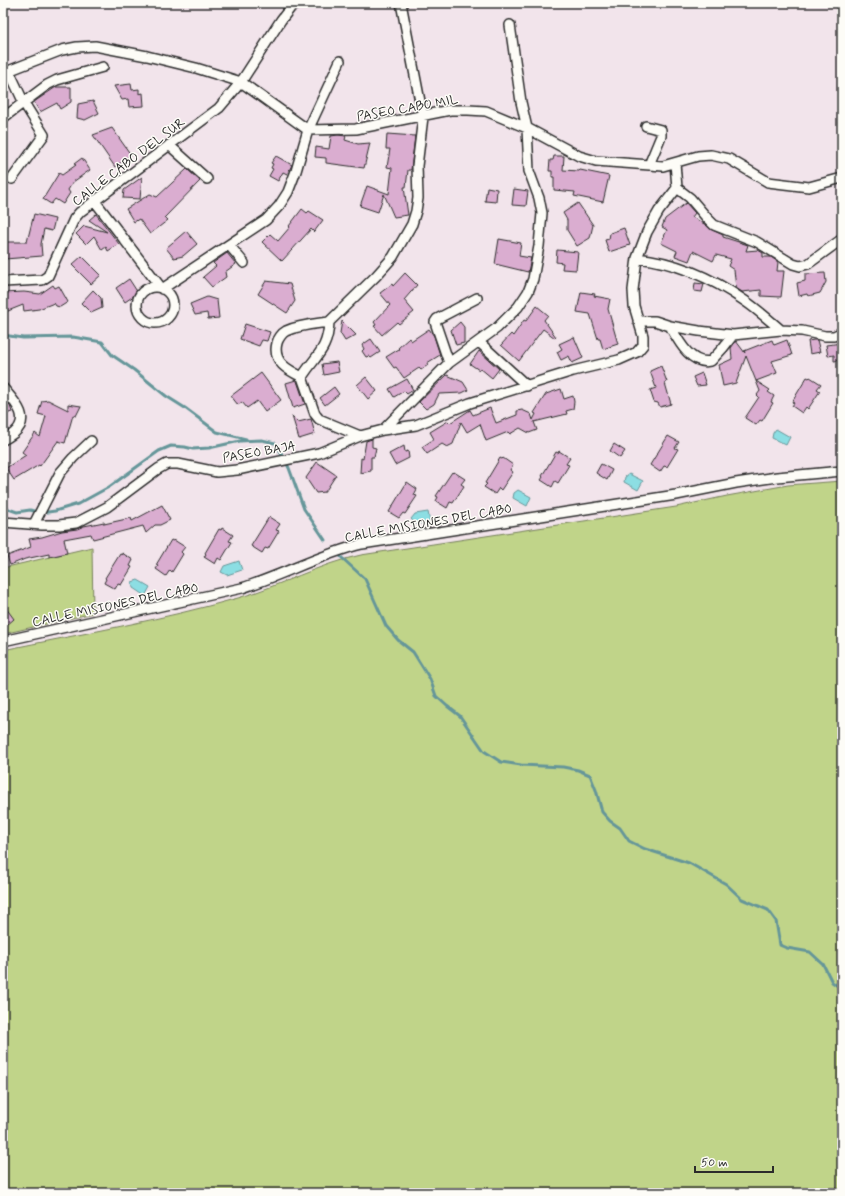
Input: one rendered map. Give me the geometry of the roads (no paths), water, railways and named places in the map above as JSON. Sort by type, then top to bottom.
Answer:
[{"type":"street","name":"CALLE CABO DEL SUR","points":[[3,282],[42,280],[48,276],[74,219],[80,212],[94,200],[219,108],[241,82],[281,20],[291,7],[298,3]]},
{"type":"street","points":[[360,436],[319,418],[315,414],[302,377],[282,366],[277,358],[276,350],[278,341],[284,332],[295,328],[329,322],[376,276],[393,257],[412,224],[418,198],[417,166],[423,117],[401,3]]},
{"type":"street","points":[[383,430],[449,363],[497,328],[518,307],[528,292],[533,279],[539,246],[542,213],[539,198],[530,172],[527,128],[521,102],[510,26]]},
{"type":"street","points":[[12,179],[44,135],[6,72],[62,50],[77,46],[95,46],[168,61],[241,82],[308,130]]},
{"type":"street","points":[[94,200],[162,289],[266,220],[279,206],[288,192],[308,130],[340,61]]},
{"type":"street","points":[[3,118],[42,89],[57,80],[103,67]]},
{"type":"street","name":"PASEO CABO MIL","points":[[308,130],[356,129],[423,117],[450,110],[468,110],[486,112],[527,128],[579,156],[596,161],[663,166],[698,156],[711,155],[729,159],[768,182],[809,187],[842,178]]},
{"type":"street","points":[[646,126],[660,130],[661,136],[648,165]]},
{"type":"street","points":[[168,145],[207,180]]},
{"type":"street","points":[[675,163],[677,188],[659,211],[647,232],[637,258],[633,290],[634,306],[638,321],[655,321],[670,326],[699,331],[732,334],[781,330],[802,331],[825,336],[834,336],[842,332]]},
{"type":"street","points":[[677,188],[690,198],[706,218],[714,225],[757,242],[793,264],[800,266],[808,264],[842,239]]},
{"type":"street","points":[[229,245],[244,263]]},
{"type":"street","points":[[637,258],[657,260],[698,274],[716,282],[746,301],[781,330]]},
{"type":"street","points":[[449,363],[435,322],[477,298]]},
{"type":"street","name":"PASEO BAJA","points":[[3,522],[59,525],[76,523],[107,507],[167,464],[178,464],[217,472],[237,470],[319,453],[360,436],[383,430],[416,425],[470,403],[573,371],[619,360],[637,352],[643,345],[643,336],[638,321]]},
{"type":"street","points":[[302,377],[324,348],[329,322]]},
{"type":"street","points":[[670,326],[678,341],[688,353],[701,362],[711,361],[723,348],[732,334]]},
{"type":"street","points":[[479,342],[527,386]]},
{"type":"street","points":[[3,388],[12,398],[21,413],[22,421],[19,428],[3,440]]},
{"type":"street","points":[[34,524],[60,473],[91,441]]},
{"type":"street","name":"CALLE MISIONES DEL CABO","points":[[3,641],[242,588],[266,580],[336,550],[362,544],[668,496],[736,483],[776,477],[842,471]]},
{"type":"water","points":[[776,429],[790,437],[786,445],[772,438]]},
{"type":"water","points":[[629,474],[643,481],[638,490],[624,482],[625,477]]},
{"type":"water","points":[[518,490],[531,497],[527,506],[513,498],[514,493]]},
{"type":"water","points":[[428,512],[430,522],[416,524],[411,519],[415,514]]},
{"type":"water","points":[[239,561],[242,570],[227,575],[221,572],[224,566]]},
{"type":"water","points":[[138,580],[150,587],[145,596],[133,588],[132,582]]},
{"type":"waterway","points":[[3,335],[23,338],[73,337],[102,342],[112,355],[217,432],[246,439]]},
{"type":"waterway","points":[[3,507],[17,512],[30,510],[41,513],[55,511],[78,504],[109,487],[159,451],[171,446],[193,449],[209,448],[240,441],[262,440],[275,443],[279,449],[289,468],[304,509],[325,540]]},
{"type":"waterway","points":[[341,557],[365,579],[386,626],[398,640],[413,652],[430,679],[436,696],[460,716],[484,751],[501,762],[521,765],[563,767],[578,770],[590,775],[602,812],[610,821],[620,828],[629,841],[645,849],[689,863],[726,884],[742,899],[768,910],[776,921],[780,945],[787,948],[810,952],[823,964],[832,982],[842,989]]}]
